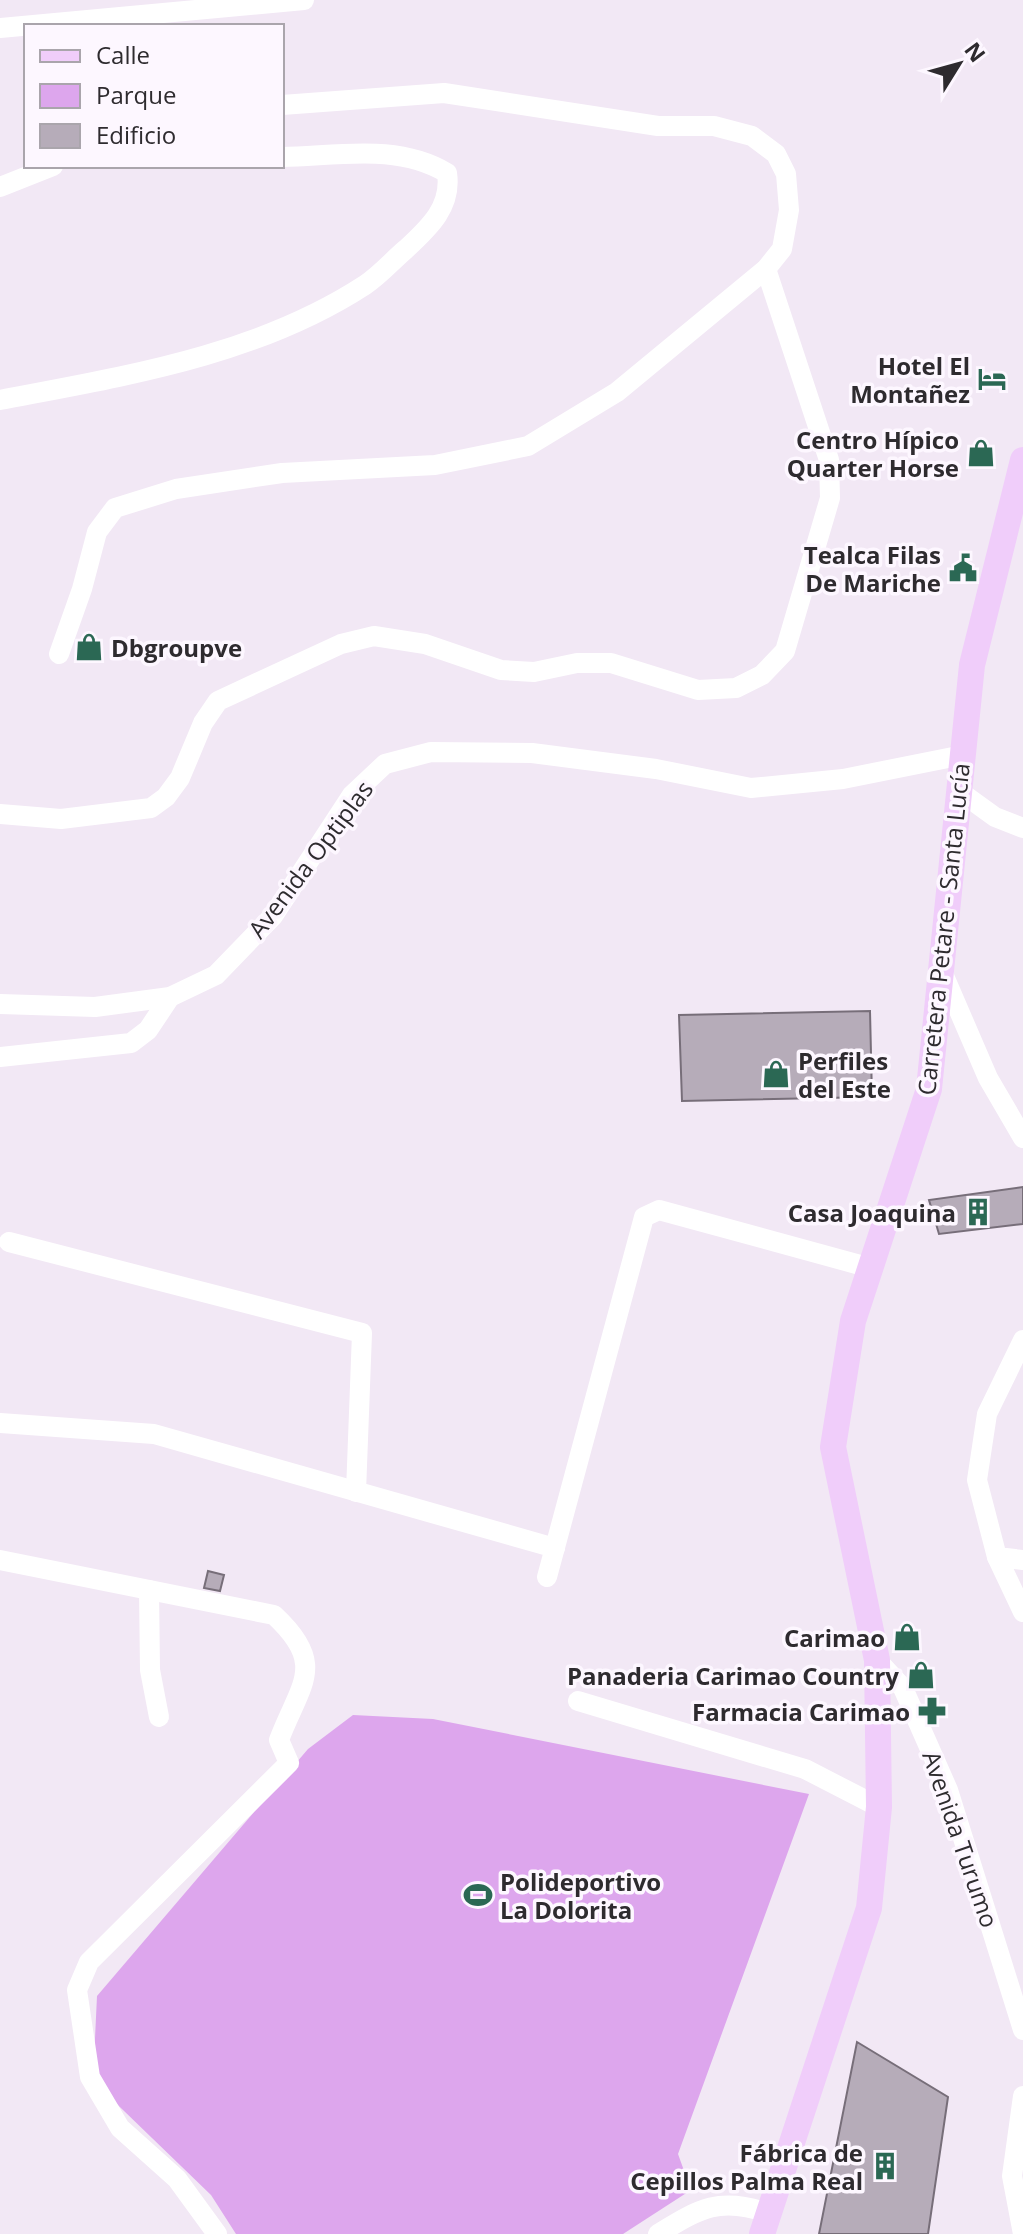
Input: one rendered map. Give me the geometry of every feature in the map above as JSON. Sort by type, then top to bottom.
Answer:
[{"type":"main road","name":"Carretera Petare - Santa Lucía","points":[[765,2224],[869,1908],[879,1807],[877,1660],[833,1447],[853,1321],[929,1089],[972,665],[1023,460]]},
{"type":"street","points":[[43,24],[304,0]]},
{"type":"street","points":[[0,28],[24,26]]},
{"type":"street","points":[[59,654],[82,589],[97,532],[115,508],[176,489],[206,484],[282,473],[435,465],[528,446],[617,392],[766,269],[782,249],[789,210],[786,174],[776,154],[752,136],[714,126],[658,126],[444,93],[284,105]]},
{"type":"street","points":[[0,400],[167,367],[294,324],[367,284],[438,216],[450,193],[447,173],[424,159],[381,153],[284,157]]},
{"type":"street","points":[[0,187],[48,168]]},
{"type":"street","points":[[0,814],[61,819],[151,808],[166,797],[180,778],[203,723],[218,701],[341,644],[374,636],[425,644],[501,670],[534,672],[577,663],[611,663],[698,690],[736,688],[762,675],[785,651],[830,498],[829,460],[766,269]]},
{"type":"street","name":"Avenida Optiplas","points":[[0,1004],[95,1007],[170,997],[216,975],[273,916],[352,795],[385,764],[431,752],[532,753],[656,769],[751,788],[843,779],[963,755]]},
{"type":"street","points":[[959,791],[995,817],[1023,828]]},
{"type":"street","points":[[941,969],[988,1078],[1023,1138]]},
{"type":"street","points":[[0,1057],[131,1043],[148,1030],[170,997]]},
{"type":"street","points":[[547,1577],[644,1217],[659,1210],[871,1268]]},
{"type":"street","points":[[9,1242],[362,1333],[356,1492]]},
{"type":"street","points":[[1023,1340],[987,1414],[977,1480],[997,1557],[1023,1612]]},
{"type":"street","points":[[0,1423],[154,1434],[555,1548]]},
{"type":"street","points":[[997,1557],[1023,1560]]},
{"type":"street","points":[[0,1560],[274,1615],[290,1630],[304,1654],[307,1677],[279,1740],[289,1763],[89,1962],[77,1990],[90,2077],[120,2128],[177,2179],[217,2234]]},
{"type":"street","points":[[149,1590],[150,1670],[159,1717]]},
{"type":"street","name":"Avenida Turumo","points":[[877,1660],[903,1688],[943,1777],[1023,2030]]},
{"type":"street","points":[[578,1701],[805,1769],[879,1807]]},
{"type":"street","points":[[1023,2096],[1012,2176],[1023,2234]]},
{"type":"street","points":[[658,2234],[701,2207],[740,2203],[765,2224]]},
{"type":"green space","name":"Polideportivo La Dolorita","points":[[353,1715],[433,1719],[809,1794],[678,2154],[691,2190],[623,2234],[236,2234],[211,2195],[93,2081],[97,1996],[308,1749]]},
{"type":"building","name":"Perfiles del Este","points":[[870,1011],[872,1097],[682,1101],[679,1015]]},
{"type":"building","name":"Casa Joaquina","points":[[1023,1187],[1023,1224],[939,1234],[929,1200]]},
{"type":"building","points":[[208,1571],[224,1575],[220,1591],[204,1588]]},
{"type":"building","name":"Fábrica de Cepillos Palma Real","points":[[857,2042],[948,2097],[928,2234],[819,2234]]},
{"type":"place","name":"Hotel El Montañez","points":[[992,379]]},
{"type":"place","name":"Centro Hípico Quarter Horse","points":[[981,453]]},
{"type":"place","name":"Tealca Filas De Mariche","points":[[963,568]]},
{"type":"place","name":"Dbgroupve","points":[[89,647]]},
{"type":"place","name":"Perfiles del Este","points":[[776,1074]]},
{"type":"place","name":"Casa Joaquina","points":[[978,1212]]},
{"type":"place","name":"Carimao","points":[[907,1637]]},
{"type":"place","name":"Panaderia Carimao Country","points":[[921,1675]]},
{"type":"place","name":"Farmacia Carimao","points":[[932,1711]]},
{"type":"place","name":"Polideportivo La Dolorita","points":[[478,1895]]},
{"type":"place","name":"Fábrica de Cepillos Palma Real","points":[[885,2166]]}]
